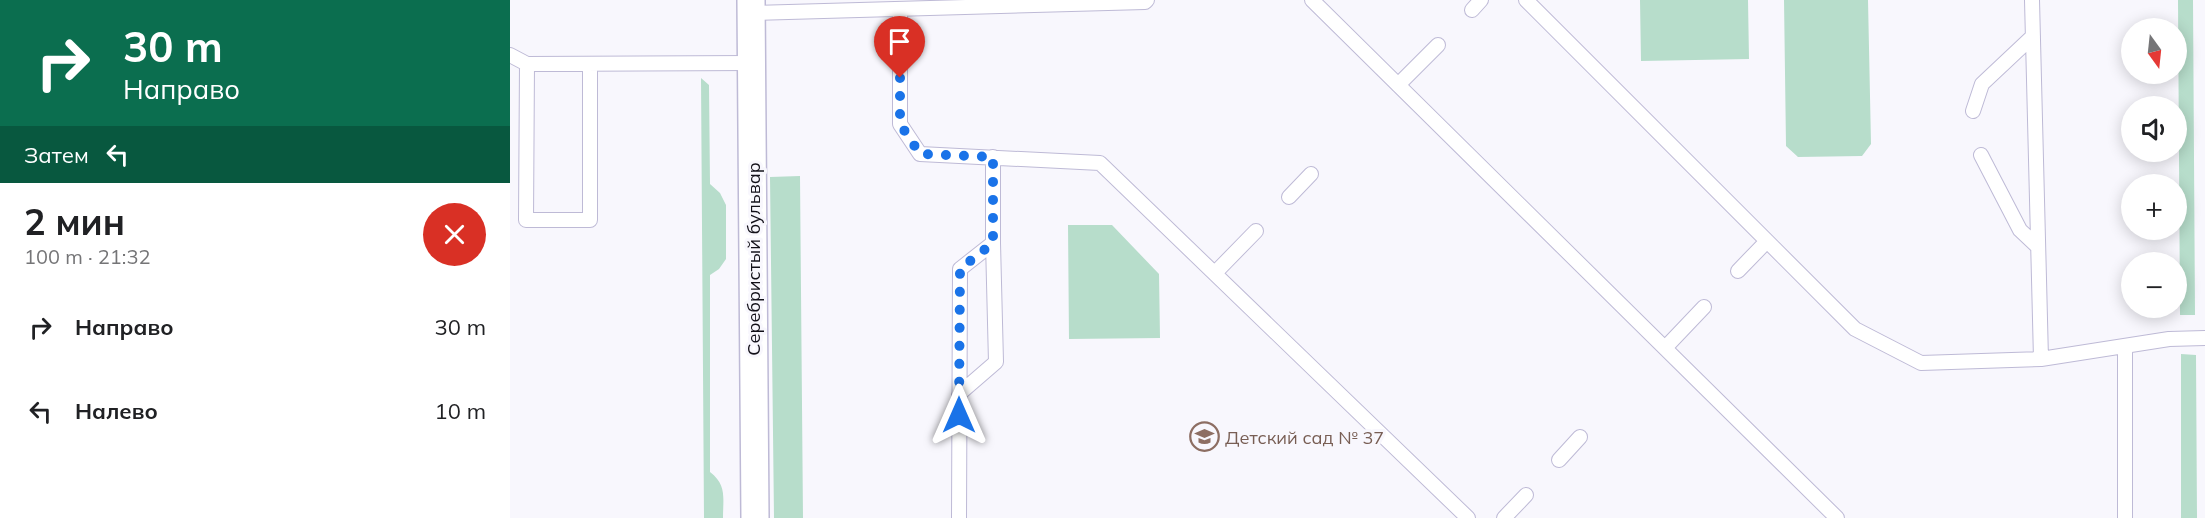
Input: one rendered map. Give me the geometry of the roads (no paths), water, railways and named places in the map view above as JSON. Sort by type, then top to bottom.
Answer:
[{"type":"street","name":"Серебристый бульвар","points":[[751,6],[755,518]]},
{"type":"lane","points":[[751,6],[873,5],[900,9],[1147,0]]},
{"type":"lane","points":[[1311,0],[1837,518]]},
{"type":"lane","points":[[1526,0],[1855,329],[1921,363],[2041,359],[2169,339],[2205,338]]},
{"type":"lane","points":[[2032,0],[2041,359]]},
{"type":"lane","points":[[900,9],[900,124],[920,154],[1100,163],[1468,518]]},
{"type":"lane","points":[[1973,111],[1982,84],[2033,36]]},
{"type":"lane","points":[[1398,85],[1438,45]]},
{"type":"lane","points":[[510,56],[527,64],[752,63]]},
{"type":"lane","points":[[527,64],[526,220],[590,220],[590,64]]},
{"type":"lane","points":[[1981,155],[2020,230],[2038,247]]},
{"type":"lane","points":[[959,394],[996,362],[993,157]]},
{"type":"lane","points":[[1289,197],[1311,174]]},
{"type":"lane","points":[[1215,273],[1256,231]]},
{"type":"lane","points":[[1738,272],[1767,241]]},
{"type":"lane","points":[[959,518],[960,269],[993,243]]},
{"type":"lane","points":[[1665,348],[1704,308]]},
{"type":"lane","points":[[2125,346],[2125,518]]},
{"type":"lane","points":[[1559,460],[1580,437]]},
{"type":"lane","points":[[1504,518],[1526,495]]},
{"type":"place","name":"Детский сад № 37","points":[[1204,437]]}]
